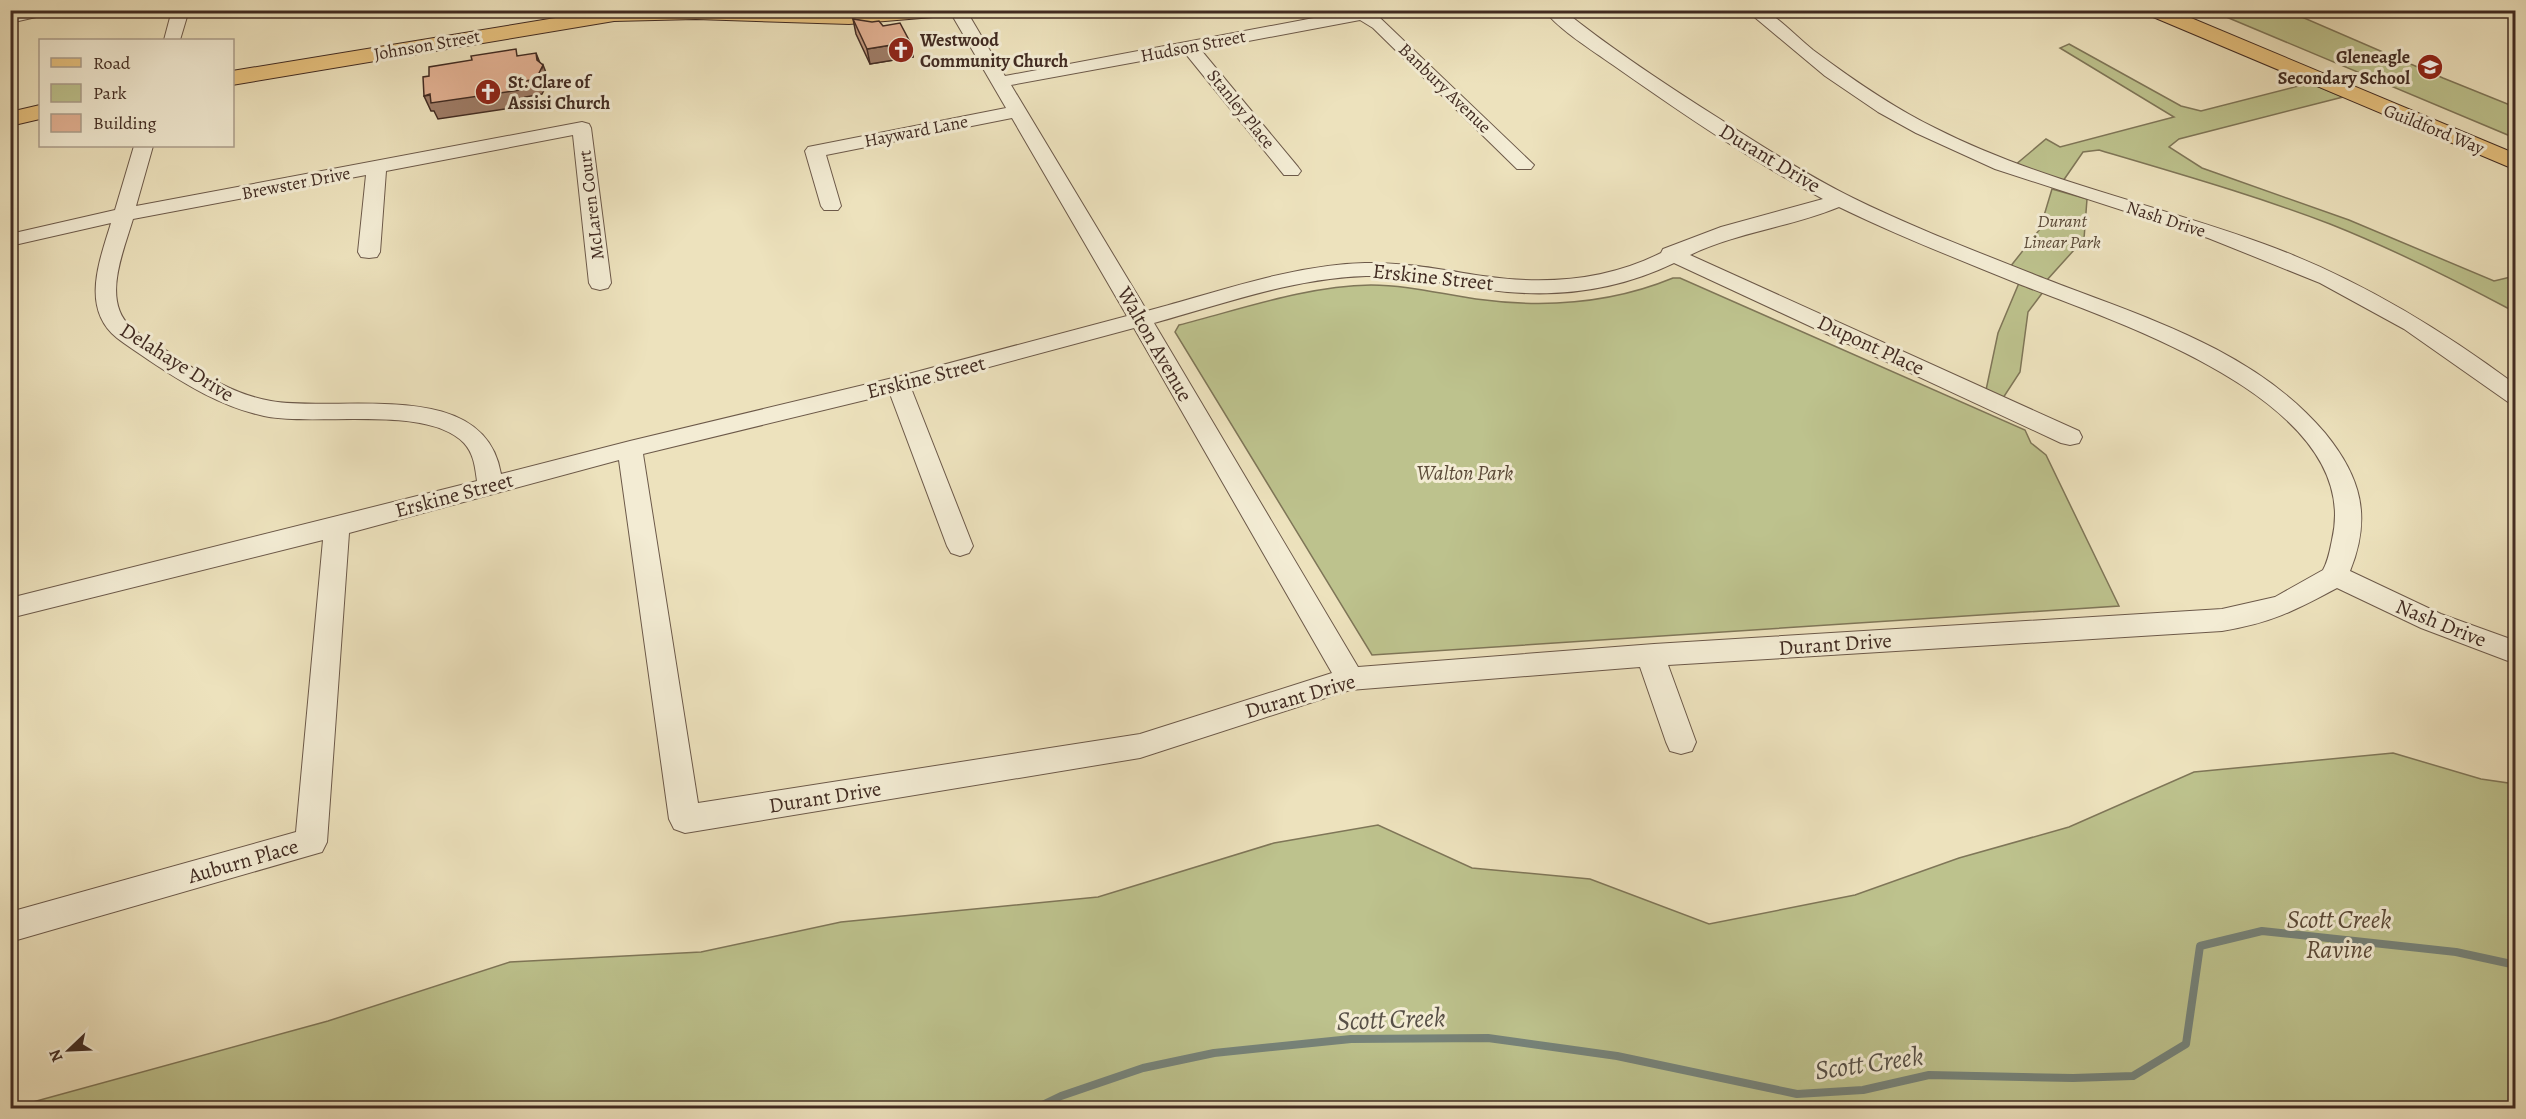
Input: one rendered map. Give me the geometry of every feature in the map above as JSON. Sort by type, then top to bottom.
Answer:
[{"type":"main road","name":"Johnson Street","points":[[234,67],[568,10]]},
{"type":"main road","name":"Johnson Street","points":[[234,78],[622,14],[662,12],[837,18],[907,15],[945,10]]},
{"type":"main road","name":"Guildford Way","points":[[2154,10],[2516,163]]},
{"type":"main road","name":"Guildford Way","points":[[2183,10],[2516,148]]},
{"type":"main road","points":[[10,107],[39,101]]},
{"type":"main road","points":[[10,118],[39,112]]},
{"type":"street","points":[[10,18],[43,10]]},
{"type":"street","points":[[172,39],[181,10]]},
{"type":"street","name":"Walton Avenue","points":[[957,10],[1350,679]]},
{"type":"street","name":"Hudson Street","points":[[1000,82],[1386,10]]},
{"type":"street","name":"Durant Drive","points":[[630,449],[685,819],[1128,748],[1350,679],[1650,656],[2222,620],[2275,609],[2306,594],[2334,575],[2349,524],[2351,506],[2345,485],[2333,460],[2314,435],[2289,407],[2265,388],[2229,365],[2165,333],[1920,238],[1840,199],[1681,102],[1614,58],[1552,10]]},
{"type":"street","name":"Nash Drive","points":[[1754,10],[1814,59],[1893,113],[1932,135],[2003,166],[2205,231],[2299,265],[2340,284],[2426,333],[2516,396]]},
{"type":"street","name":"Banbury Avenue","points":[[1364,15],[1379,24],[1524,165]]},
{"type":"street","name":"Stanley Place","points":[[1190,47],[1291,171]]},
{"type":"street","name":"Hayward Lane","points":[[831,206],[815,151],[1018,111]]},
{"type":"street","name":"Brewster Drive","points":[[10,240],[123,215],[582,128]]},
{"type":"street","name":"McLaren Court","points":[[582,128],[600,283]]},
{"type":"street","name":"Delahaye Drive","points":[[143,147],[105,289],[106,306],[112,320],[123,333],[224,395],[245,403],[288,411],[401,412],[454,424],[468,432],[479,443],[488,465],[490,485]]},
{"type":"street","points":[[369,252],[376,168]]},
{"type":"street","name":"Erskine Street","points":[[10,608],[336,527],[630,449],[898,384],[1260,286],[1356,269],[1406,271],[1475,283],[1554,286],[1605,280],[1632,273],[1713,237],[1785,219],[1840,199]]},
{"type":"street","name":"Dupont Place","points":[[1671,255],[2070,437]]},
{"type":"street","points":[[898,384],[960,546]]},
{"type":"street","name":"Auburn Place","points":[[10,927],[311,842],[335,563],[336,527]]},
{"type":"street","name":"Nash Drive","points":[[2334,575],[2431,621],[2516,653]]},
{"type":"street","points":[[1650,656],[1681,741]]},
{"type":"green space","points":[[2212,11],[2288,11],[2515,107],[2515,138]]},
{"type":"green space","points":[[2069,44],[2181,106],[2201,111],[2310,83],[2343,97],[2179,139],[2169,147],[2202,168],[2349,220],[2494,281],[2515,276],[2515,312],[2424,265],[2330,224],[2244,194],[2099,150],[2083,152],[2063,181],[2014,166],[2046,139],[2060,147],[2174,117],[2060,48]]},
{"type":"green space","name":"Durant Linear Park","points":[[2052,189],[2087,199],[2084,239],[2046,281],[2010,267],[2040,229]]},
{"type":"green space","name":"Walton Park","points":[[1673,278],[1680,278],[2025,430],[2031,443],[2046,455],[2119,606],[1372,655],[1175,332],[1179,325],[1250,306],[1322,289],[1347,286],[1398,286],[1501,302],[1551,303],[1576,302],[1625,294]]},
{"type":"green space","name":"Durant Linear Park","points":[[2019,283],[2043,292],[2028,312],[2020,372],[2003,398],[1986,390],[1998,333]]},
{"type":"green space","name":"Scott Creek Ravine","points":[[2393,753],[2481,779],[2515,784],[2515,1108],[11,1108],[328,1021],[510,962],[701,952],[841,922],[1098,897],[1274,843],[1378,825],[1472,868],[1590,879],[1709,924],[1855,895],[1959,858],[2069,827],[2194,772]]},
{"type":"building","points":[[853,19],[879,21],[883,26],[900,23],[910,42],[867,49]]},
{"type":"building","points":[[516,49],[517,56],[536,53],[537,60],[543,65],[536,79],[519,82],[520,90],[431,103],[430,94],[424,96],[423,77],[429,76],[429,67],[472,60],[471,56]]},
{"type":"waterway","name":"Scott Creek","points":[[1036,1108],[1061,1096],[1143,1068],[1214,1053],[1351,1039],[1488,1038],[1617,1056],[1797,1094],[1863,1090],[1929,1075],[2073,1078],[2133,1076],[2186,1044],[2200,946],[2262,931],[2456,952],[2516,965]]},
{"type":"place","name":"Westwood Community Church","points":[[901,50]]},
{"type":"place","name":"Gleneagle Secondary School","points":[[2430,67]]},
{"type":"place","name":"St. Clare of Assisi Church","points":[[488,92]]}]
